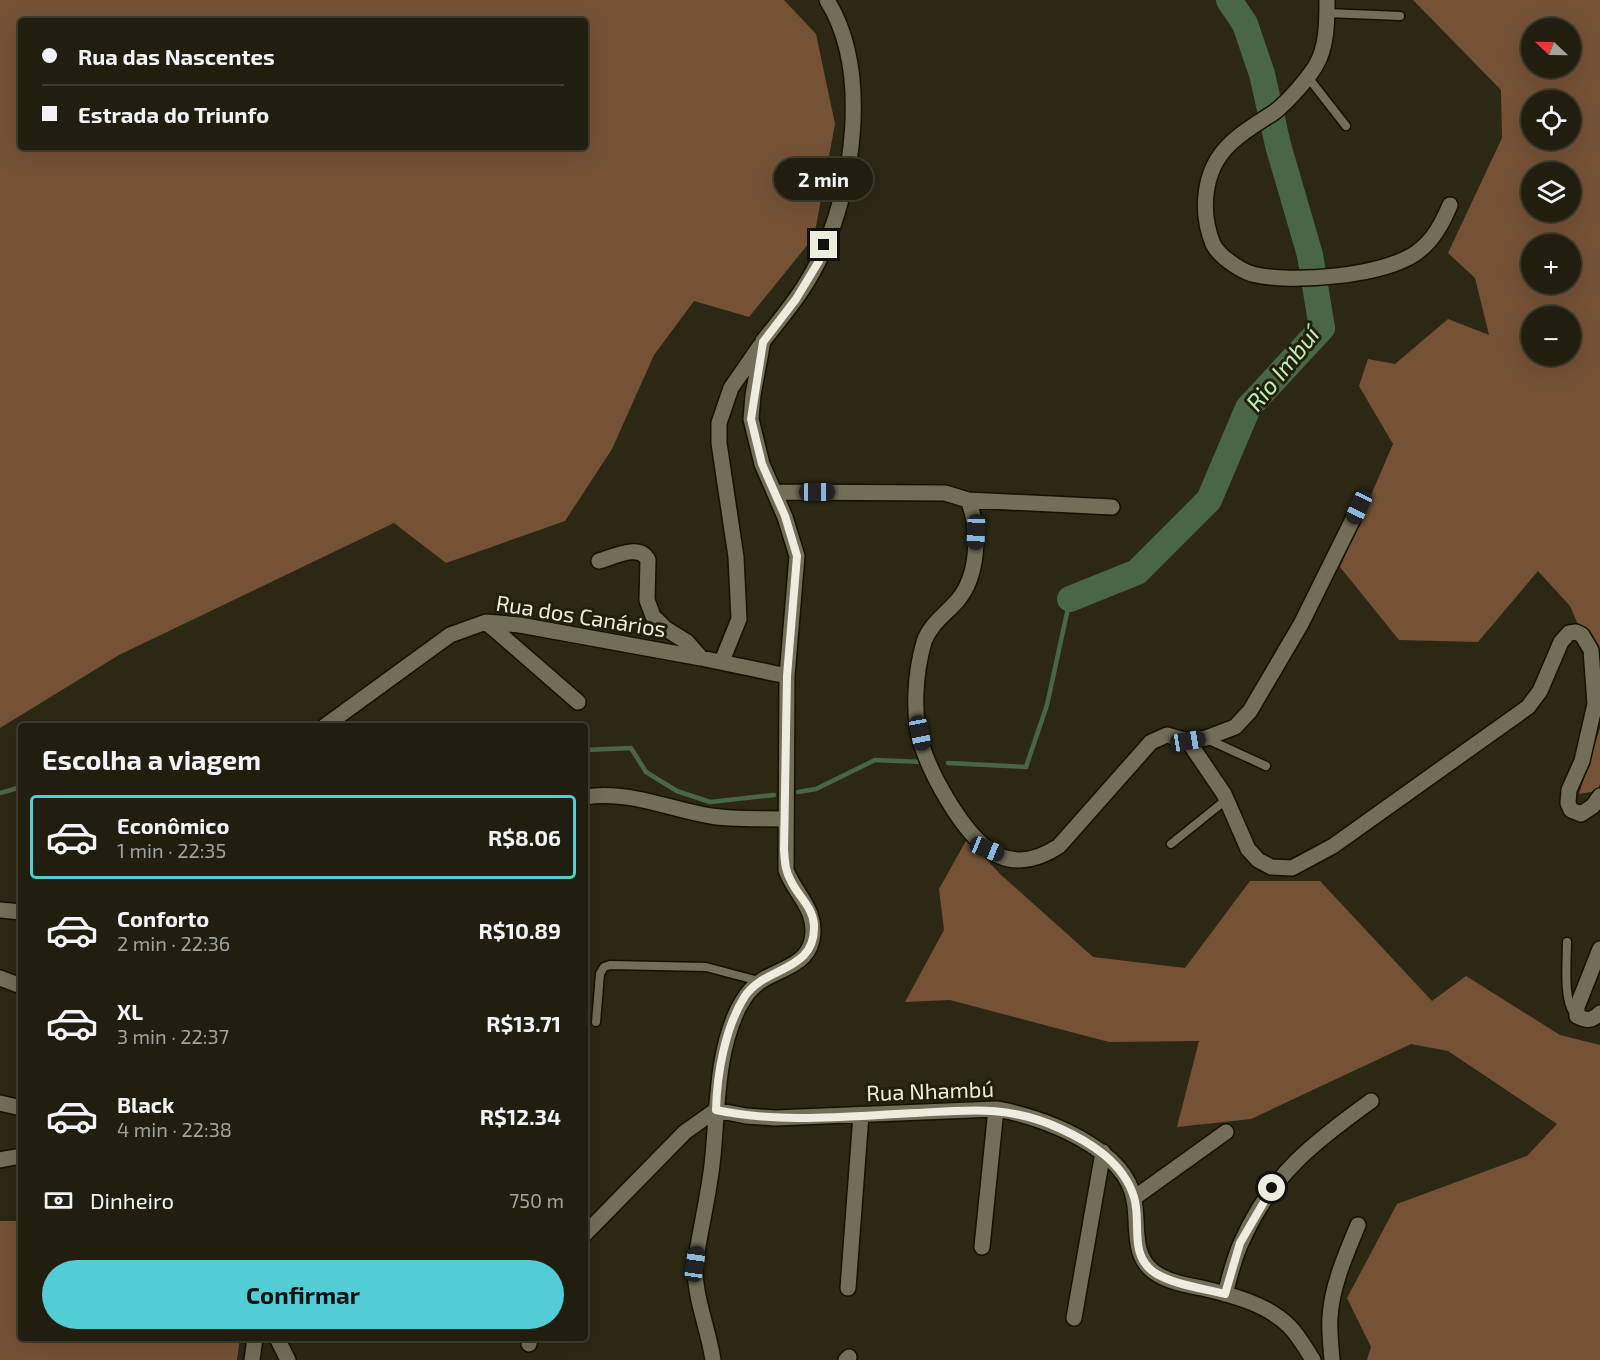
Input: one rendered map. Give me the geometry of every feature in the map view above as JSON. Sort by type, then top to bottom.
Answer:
[{"type":"street","points":[[722,662],[739,619],[736,556],[719,443],[719,423],[731,388],[796,299],[819,261],[836,214],[847,172],[854,111],[851,72],[845,39],[836,16],[826,0]]},
{"type":"street","points":[[1327,7],[1324,45],[1315,66],[1277,110],[1260,120],[1227,146],[1211,171],[1206,189],[1205,212],[1214,245],[1228,261],[1250,274],[1330,278],[1377,269],[1416,253],[1431,240],[1442,224],[1450,205]]},
{"type":"street","points":[[713,1360],[694,1278],[712,1163],[716,1110],[729,1035],[746,994],[760,981],[800,959],[809,949],[814,924],[809,909],[795,890],[786,870],[787,676],[797,556],[785,516],[762,464],[751,419],[763,342]]},
{"type":"street","points":[[774,492],[945,493],[968,500],[1112,507]]},
{"type":"street","points":[[968,500],[976,532],[972,574],[967,589],[932,626],[924,641],[919,665],[917,720],[926,754],[950,803],[970,835],[987,849],[1012,859],[1028,860],[1042,857],[1059,846],[1151,742],[1167,735],[1188,741],[1206,738],[1235,727],[1250,711],[1266,687],[1329,572],[1359,507]]},
{"type":"street","points":[[599,561],[632,552],[640,551],[645,554],[648,560],[647,600],[653,616],[666,629],[687,642],[701,657]]},
{"type":"street","points":[[486,622],[578,702]]},
{"type":"street","name":"Rua dos Canários","points":[[329,723],[450,635],[486,622],[520,625],[701,657],[787,676]]},
{"type":"street","points":[[1188,741],[1214,776],[1227,799],[1248,849],[1258,860],[1271,867],[1292,868],[1333,846],[1528,707],[1540,691],[1561,642],[1569,633],[1576,632],[1582,635],[1591,650],[1595,704],[1582,760],[1569,790],[1568,803],[1571,810],[1581,814],[1593,806],[1600,796]]},
{"type":"street","points":[[588,796],[602,794],[625,795],[712,816],[785,819]]},
{"type":"street","points":[[0,910],[18,912]]},
{"type":"street","points":[[1600,950],[1577,1001],[1577,1016],[1592,1020],[1600,1013]]},
{"type":"street","points":[[0,978],[18,985]]},
{"type":"street","points":[[1225,1294],[1240,1243],[1265,1198],[1279,1179],[1317,1140],[1371,1101]]},
{"type":"street","points":[[0,1103],[18,1107]]},
{"type":"street","points":[[982,1247],[996,1109]]},
{"type":"street","name":"Rua Nhambú","points":[[716,1110],[746,1116],[775,1118],[996,1109],[1039,1120],[1087,1142],[1102,1152],[1122,1175],[1134,1198],[1138,1248],[1144,1261],[1154,1272],[1169,1280],[1225,1294],[1256,1305],[1276,1316],[1290,1326],[1313,1360]]},
{"type":"street","points":[[588,1231],[685,1132],[716,1110]]},
{"type":"street","points":[[848,1288],[861,1115]]},
{"type":"street","points":[[1134,1198],[1226,1132]]},
{"type":"street","points":[[1074,1318],[1102,1152]]},
{"type":"street","points":[[0,1160],[18,1157]]},
{"type":"street","points":[[1332,1360],[1330,1317],[1334,1294],[1344,1258],[1358,1225]]},
{"type":"street","points":[[252,1360],[255,1341]]},
{"type":"street","points":[[278,1341],[288,1360]]},
{"type":"lane","points":[[1327,7],[1400,16]]},
{"type":"lane","points":[[1307,76],[1346,126]]},
{"type":"lane","points":[[1206,738],[1266,766]]},
{"type":"lane","points":[[1171,844],[1227,799]]},
{"type":"lane","points":[[1567,942],[1568,992],[1572,1010],[1577,1016]]},
{"type":"lane","points":[[596,1022],[600,974],[604,967],[610,965],[706,967],[760,981]]},
{"type":"shaded area","points":[[0,0],[784,0],[816,34],[835,124],[814,237],[749,317],[694,301],[654,355],[612,449],[565,521],[446,563],[394,523],[119,655],[0,728]]},
{"type":"shaded area","points":[[1413,0],[1600,0],[1600,660],[1591,654],[1570,606],[1538,571],[1478,642],[1399,640],[1340,567],[1393,444],[1359,386],[1368,359],[1395,364],[1448,319],[1489,335],[1475,278],[1448,253],[1502,138],[1501,90]]},
{"type":"shaded area","points":[[1600,728],[1600,784],[1597,791],[1579,794]]},
{"type":"shaded area","points":[[967,839],[1000,874],[1093,957],[1185,968],[1250,881],[1320,881],[1432,1001],[1466,976],[1560,1035],[1600,1045],[1600,1360],[1367,1360],[1371,1347],[1347,1298],[1397,1204],[1527,1156],[1557,1124],[1448,1051],[1411,1044],[1251,1119],[1177,1127],[1199,1041],[1109,1042],[950,1000],[905,1002],[944,930],[939,889]]},
{"type":"shaded area","points":[[0,1221],[18,1221],[18,1341],[240,1341],[237,1360],[0,1360]]},
{"type":"waterway","name":"Rio Imbuí","points":[[1070,599],[1137,572],[1209,500],[1248,408],[1322,328],[1310,255],[1278,145],[1262,74],[1245,24],[1229,0]]},
{"type":"waterway","points":[[948,763],[1026,767],[1047,705],[1070,599]]},
{"type":"waterway","points":[[588,750],[631,748],[646,772],[677,791],[710,802],[774,795]]},
{"type":"waterway","points":[[798,792],[816,789],[875,760],[923,762]]},
{"type":"waterway","points":[[0,793],[18,788]]},
{"type":"route","points":[[824,245],[819,261],[796,299],[763,342],[751,419],[762,464],[785,516],[797,556],[787,676],[784,850],[786,870],[795,890],[803,897],[814,924],[809,949],[789,967],[760,981],[746,994],[737,1011],[722,1067],[716,1110],[746,1116],[804,1118],[996,1109],[1039,1120],[1087,1142],[1102,1152],[1122,1175],[1134,1198],[1138,1248],[1144,1261],[1154,1272],[1169,1280],[1225,1294],[1240,1243],[1272,1188]]}]
